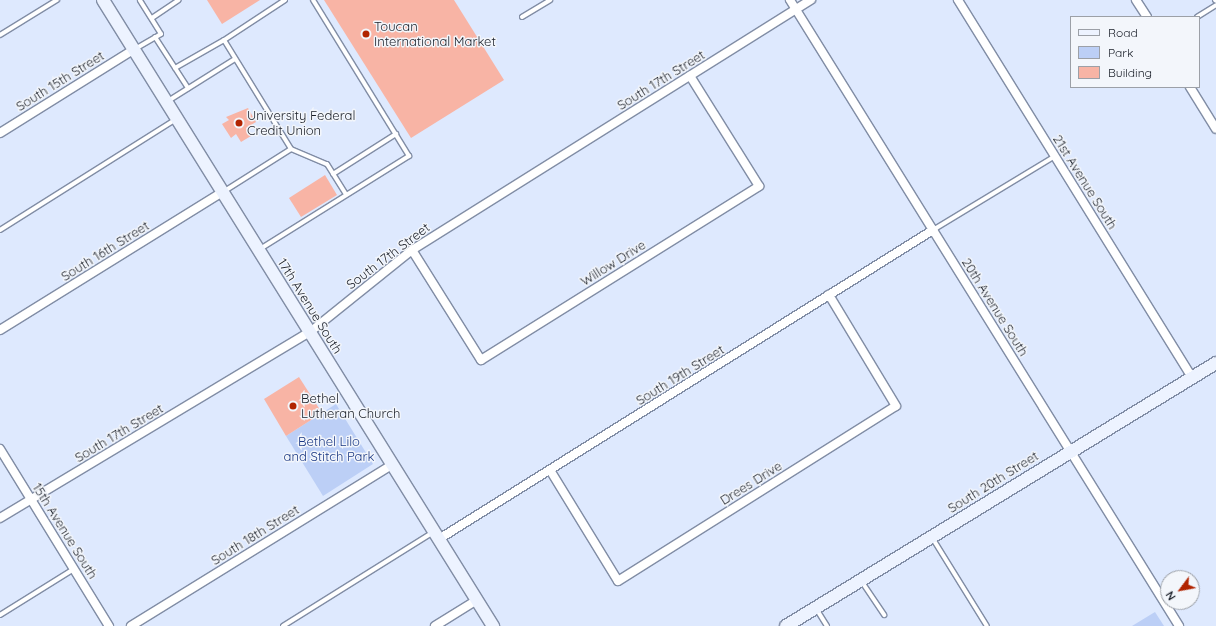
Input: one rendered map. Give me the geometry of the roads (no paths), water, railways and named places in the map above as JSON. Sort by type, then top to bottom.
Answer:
[{"type":"street","name":"17th Avenue South","points":[[103,0],[493,626]]},
{"type":"street","name":"20th Avenue South","points":[[790,0],[1179,626]]},
{"type":"street","name":"South 17th Street","points":[[0,518],[310,332],[412,250],[811,0]]},
{"type":"street","name":"21st Avenue South","points":[[958,0],[1192,377]]},
{"type":"street","points":[[1136,0],[1146,16]]},
{"type":"street","name":"South 15th Street","points":[[0,133],[133,50]]},
{"type":"street","name":"Willow Drive","points":[[412,250],[481,360],[758,186],[690,76]]},
{"type":"street","points":[[1191,88],[1216,129]]},
{"type":"street","name":"South 16th Street","points":[[0,330],[223,192]]},
{"type":"street","name":"South 19th Street","points":[[437,535],[550,470],[933,230]]},
{"type":"street","name":"Drees Drive","points":[[550,470],[618,581],[896,406],[829,295]]},
{"type":"street","name":"South 20th Street","points":[[786,626],[1216,363]]},
{"type":"street","name":"15th Avenue South","points":[[0,450],[109,626]]},
{"type":"street","name":"South 18th Street","points":[[131,626],[392,465]]},
{"type":"street","points":[[435,626],[477,600]]},
{"type":"lane","points":[[0,35],[57,0]]},
{"type":"lane","points":[[133,50],[161,34],[140,0]]},
{"type":"lane","points":[[152,18],[179,0]]},
{"type":"lane","points":[[175,68],[224,40],[285,0]]},
{"type":"lane","points":[[259,249],[409,156],[314,0]]},
{"type":"lane","points":[[522,17],[550,0]]},
{"type":"lane","points":[[1200,16],[1216,5]]},
{"type":"lane","points":[[155,37],[188,88]]},
{"type":"lane","points":[[224,40],[291,149],[327,164],[346,196]]},
{"type":"lane","points":[[166,102],[235,59]]},
{"type":"lane","points":[[0,230],[177,119]]},
{"type":"lane","points":[[333,174],[396,134]]},
{"type":"lane","points":[[223,192],[291,149]]},
{"type":"lane","points":[[933,230],[1055,156]]},
{"type":"lane","points":[[283,626],[437,535]]},
{"type":"lane","points":[[931,537],[987,626]]},
{"type":"lane","points":[[0,615],[74,569]]},
{"type":"lane","points":[[861,580],[884,616]]},
{"type":"lane","points":[[816,608],[827,626]]},
{"type":"place","name":"Toucan International Market","points":[[366,34]]},
{"type":"place","name":"University Federal Credit Union","points":[[239,123]]},
{"type":"place","name":"Bethel Lutheran Church","points":[[293,406]]},
{"type":"park label","name":"Bethel Lilo and Stitch Park","points":[[329,450]]}]
